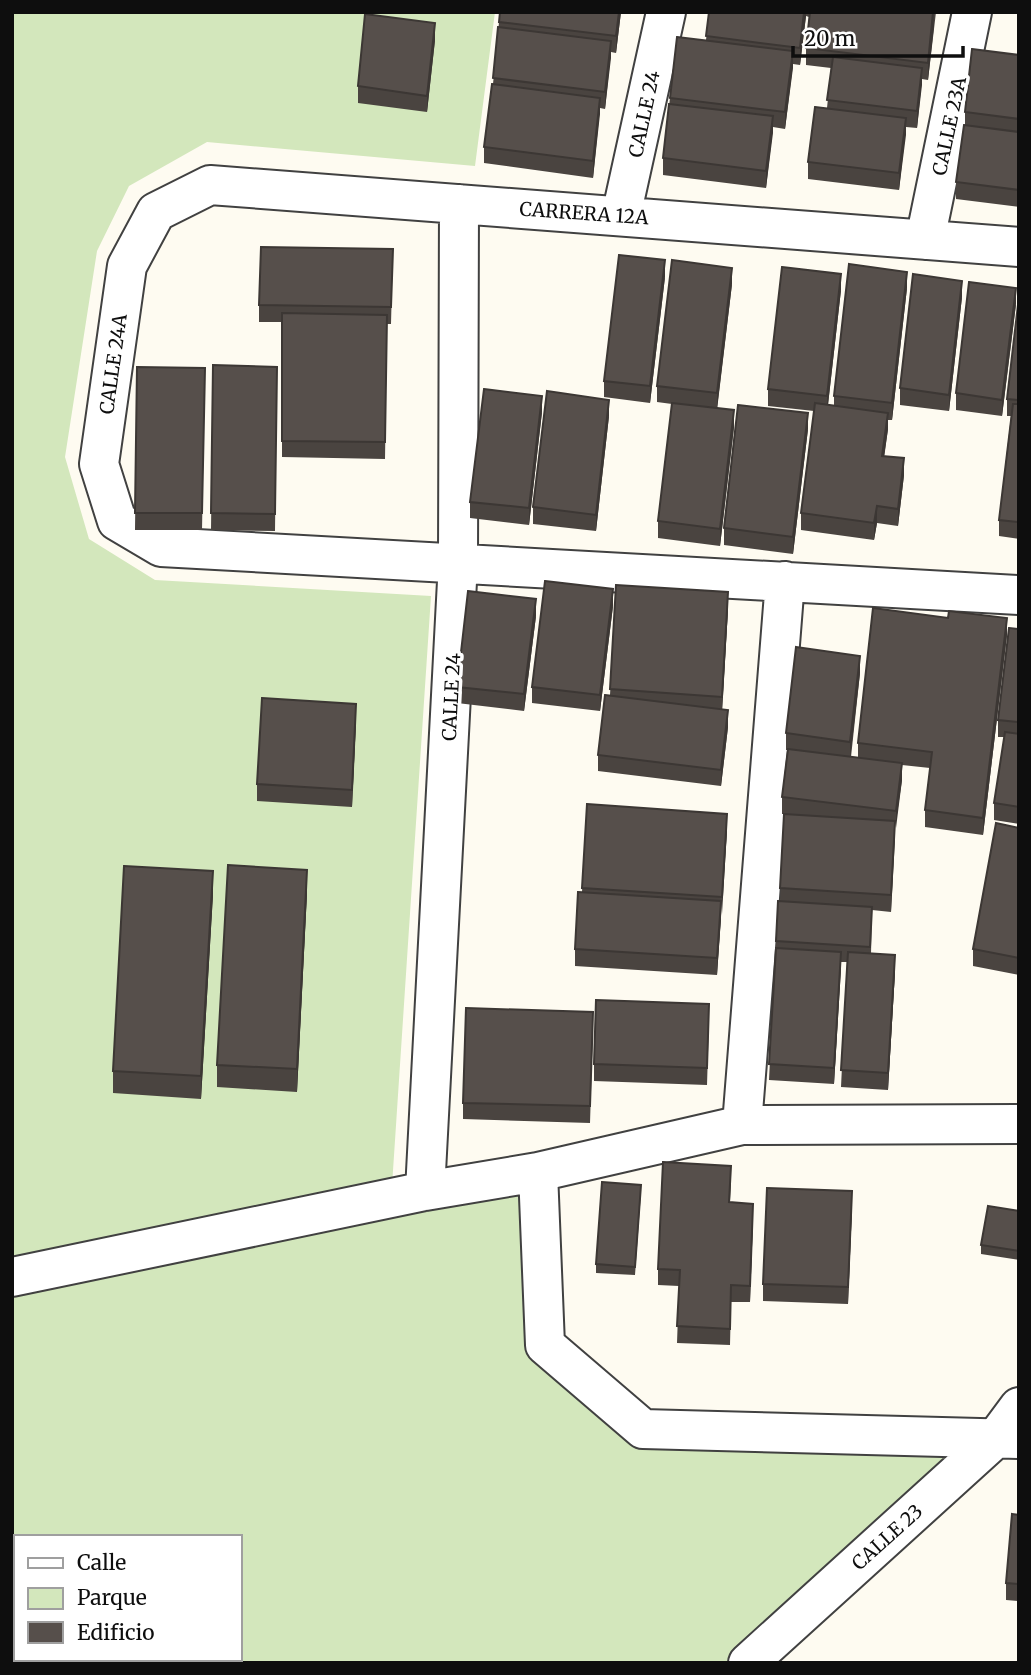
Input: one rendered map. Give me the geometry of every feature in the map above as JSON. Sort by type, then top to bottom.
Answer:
[{"type":"street","name":"CALLE 24","points":[[621,216],[666,12]]},
{"type":"street","name":"CALLE 23A","points":[[925,240],[972,12]]},
{"type":"street","name":"CARRERA 12A","points":[[156,212],[210,185],[1019,247]]},
{"type":"street","name":"CALLE 24","points":[[425,1191],[458,562],[459,204]]},
{"type":"street","name":"CALLE 24A","points":[[156,212],[127,266],[99,464],[117,520],[161,547],[458,562]]},
{"type":"street","points":[[458,562],[1019,595]]},
{"type":"street","points":[[742,1125],[785,581]]},
{"type":"street","points":[[12,1277],[425,1191],[538,1172],[742,1125],[1019,1124]]},
{"type":"street","points":[[538,1172],[545,1345],[643,1429],[1007,1439]]},
{"type":"street","name":"CALLE 23","points":[[748,1663],[1007,1439],[1019,1406]]},
{"type":"green space","points":[[12,12],[495,12],[475,166],[207,142],[129,186],[97,251],[65,457],[89,539],[155,580],[431,596],[390,1216],[524,1189],[529,1348],[639,1441],[963,1451],[729,1663],[12,1663]]},
{"type":"building","points":[[500,12],[619,12],[616,36],[499,22]]},
{"type":"building","points":[[709,12],[804,12],[800,48],[706,36]]},
{"type":"building","points":[[810,12],[933,12],[928,63],[806,48]]},
{"type":"building","points":[[365,14],[435,23],[427,96],[358,86]]},
{"type":"building","points":[[498,27],[611,41],[605,92],[493,78]]},
{"type":"building","points":[[677,37],[793,51],[785,112],[670,98]]},
{"type":"building","points":[[972,49],[1019,55],[1019,119],[965,112]]},
{"type":"building","points":[[833,57],[922,68],[917,111],[827,100]]},
{"type":"building","points":[[492,84],[600,98],[593,161],[484,147]]},
{"type":"building","points":[[669,104],[773,116],[766,171],[663,158]]},
{"type":"building","points":[[815,107],[906,118],[899,173],[808,162]]},
{"type":"building","points":[[964,125],[1019,132],[1019,190],[956,182]]},
{"type":"building","points":[[261,247],[393,249],[391,307],[259,305]]},
{"type":"building","points":[[619,255],[665,260],[650,386],[604,381]]},
{"type":"building","points":[[672,260],[732,268],[717,393],[657,386]]},
{"type":"building","points":[[849,264],[907,272],[892,403],[834,396]]},
{"type":"building","points":[[782,267],[841,274],[827,396],[768,389]]},
{"type":"building","points":[[913,274],[962,281],[949,395],[900,388]]},
{"type":"building","points":[[969,282],[1016,288],[1002,400],[956,393]]},
{"type":"building","points":[[1019,296],[1019,400],[1007,399]]},
{"type":"building","points":[[282,313],[387,315],[385,442],[282,441]]},
{"type":"building","points":[[213,365],[277,367],[275,514],[211,513]]},
{"type":"building","points":[[137,367],[205,368],[202,513],[135,513]]},
{"type":"building","points":[[484,389],[542,396],[529,508],[470,502]]},
{"type":"building","points":[[547,391],[609,400],[596,515],[533,507]]},
{"type":"building","points":[[672,403],[734,410],[720,529],[658,521]]},
{"type":"building","points":[[815,403],[888,413],[882,456],[904,458],[898,509],[877,506],[874,523],[801,513]]},
{"type":"building","points":[[1013,404],[1019,404],[1019,522],[999,520]]},
{"type":"building","points":[[738,405],[808,413],[793,537],[724,528]]},
{"type":"building","points":[[545,581],[613,589],[600,695],[532,687]]},
{"type":"building","points":[[616,585],[728,592],[722,697],[610,689]]},
{"type":"building","points":[[468,591],[536,599],[524,694],[457,687]]},
{"type":"building","points":[[873,608],[948,618],[949,611],[1007,618],[983,818],[925,810],[932,752],[858,743]]},
{"type":"building","points":[[1009,628],[1019,629],[1019,722],[998,720]]},
{"type":"building","points":[[796,647],[860,656],[850,742],[786,733]]},
{"type":"building","points":[[605,695],[728,710],[721,770],[598,755]]},
{"type":"building","points":[[262,698],[356,704],[352,790],[257,784]]},
{"type":"building","points":[[1005,732],[1019,734],[1019,807],[994,803]]},
{"type":"building","points":[[788,749],[902,763],[896,811],[782,797]]},
{"type":"building","points":[[587,804],[727,814],[722,897],[582,888]]},
{"type":"building","points":[[784,814],[895,821],[891,895],[780,888]]},
{"type":"building","points":[[996,823],[1019,828],[1019,958],[973,949]]},
{"type":"building","points":[[228,865],[307,870],[297,1069],[217,1065]]},
{"type":"building","points":[[124,866],[213,871],[201,1076],[113,1071]]},
{"type":"building","points":[[578,892],[721,901],[717,958],[575,949]]},
{"type":"building","points":[[778,901],[872,907],[870,947],[776,941]]},
{"type":"building","points":[[776,948],[841,952],[834,1068],[769,1064]]},
{"type":"building","points":[[848,952],[895,955],[888,1073],[841,1070]]},
{"type":"building","points":[[596,1000],[709,1004],[707,1068],[594,1064]]},
{"type":"building","points":[[466,1008],[593,1012],[590,1106],[463,1103]]},
{"type":"building","points":[[663,1162],[731,1166],[729,1202],[753,1204],[750,1286],[731,1285],[730,1329],[677,1326],[680,1270],[658,1269]]},
{"type":"building","points":[[602,1182],[641,1185],[635,1267],[596,1264]]},
{"type":"building","points":[[767,1188],[852,1191],[848,1287],[763,1284]]},
{"type":"building","points":[[988,1206],[1019,1211],[1019,1251],[981,1245]]},
{"type":"building","points":[[1012,1514],[1019,1515],[1019,1584],[1006,1583]]}]
